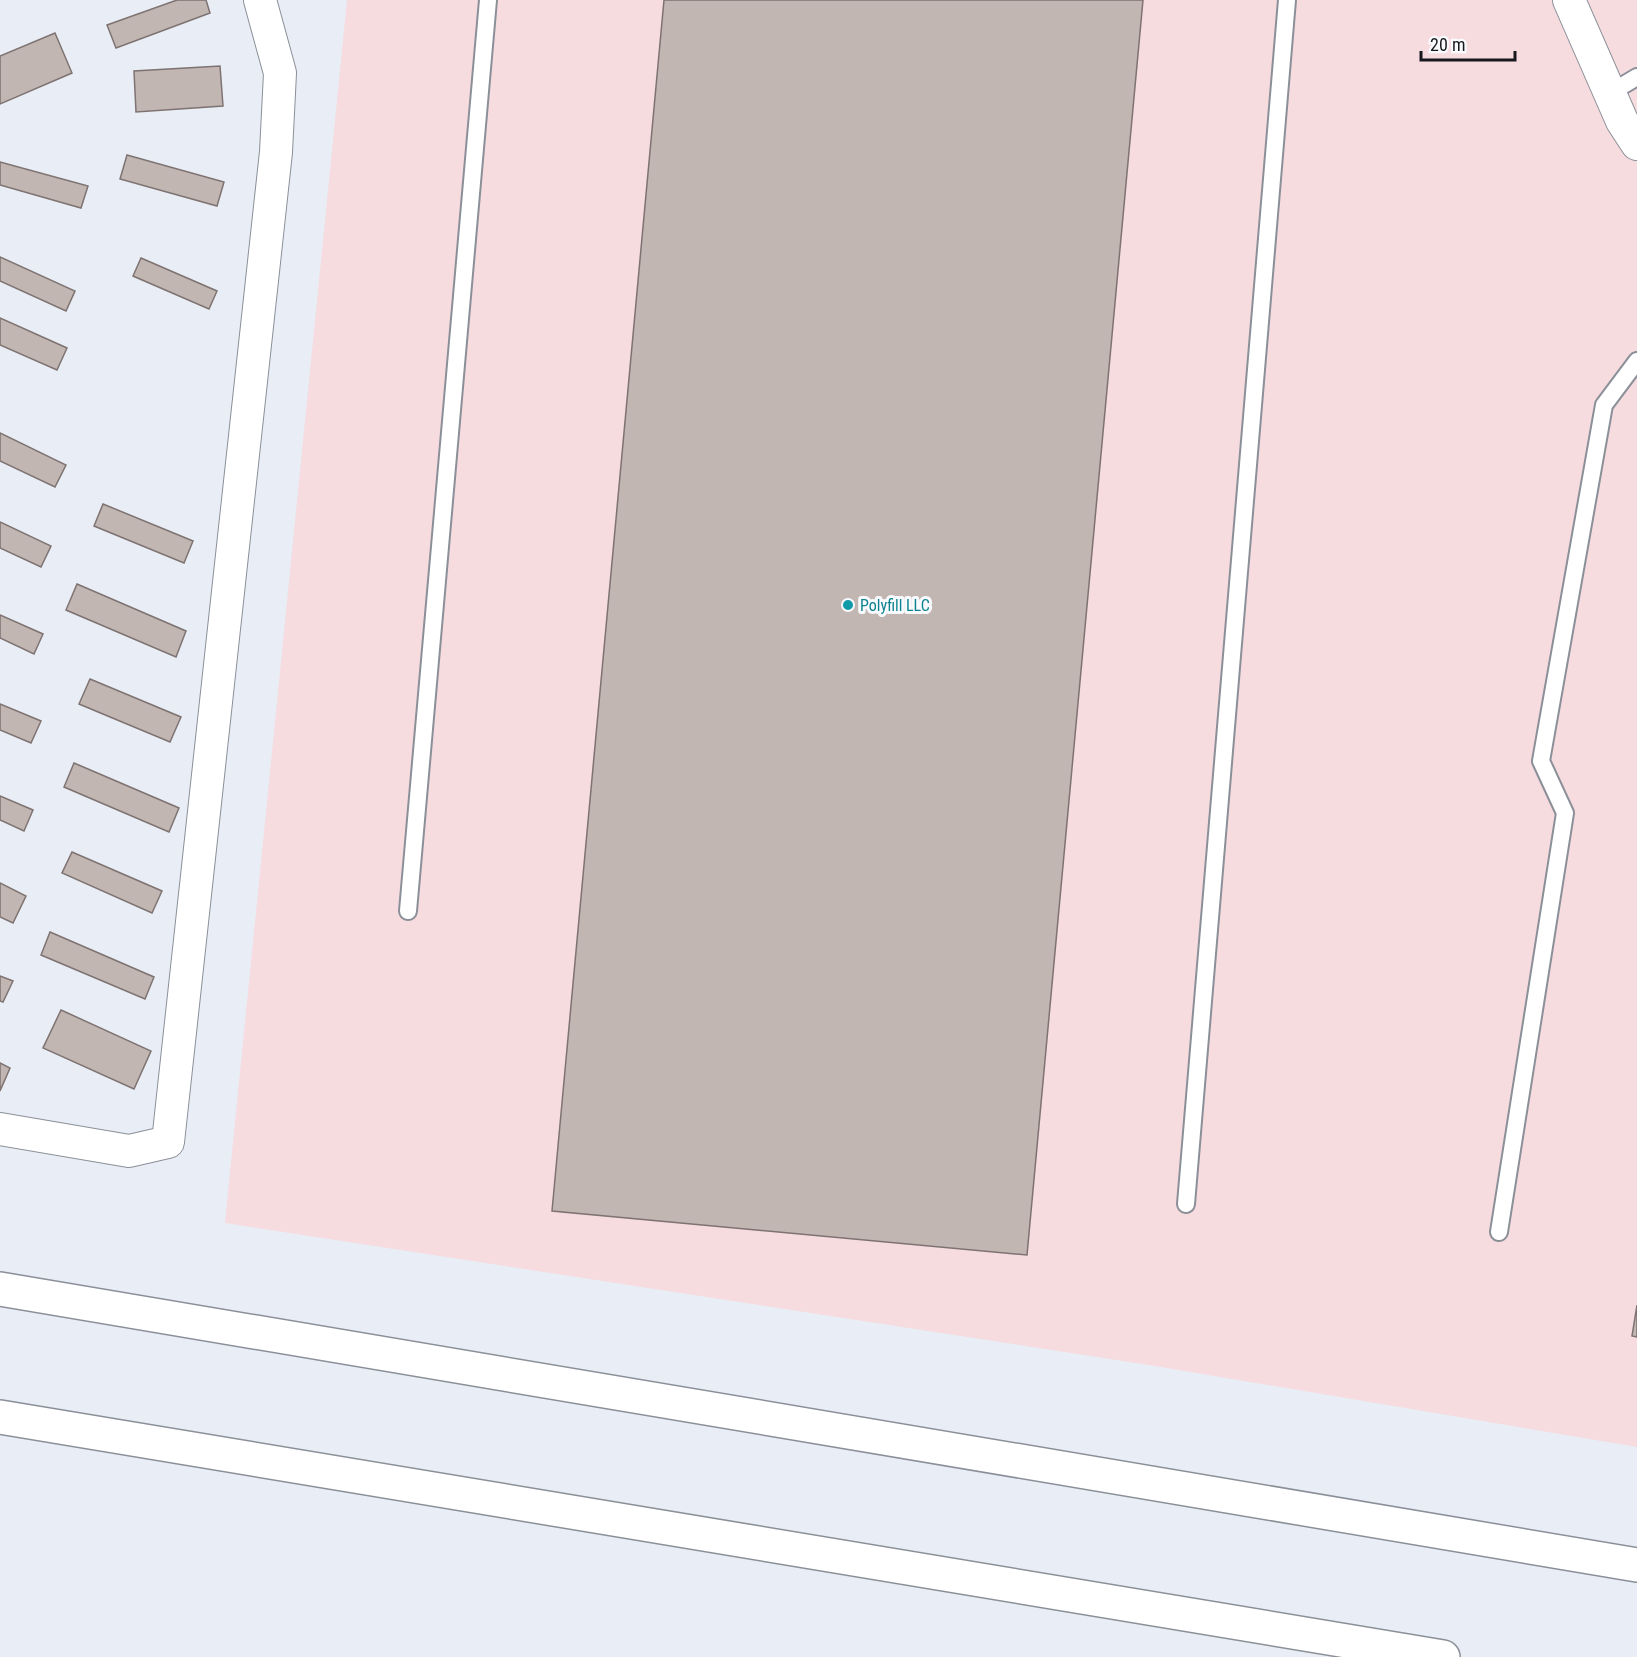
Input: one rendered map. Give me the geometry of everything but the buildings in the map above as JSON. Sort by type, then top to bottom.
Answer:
[{"type":"highway","points":[[0,1289],[1637,1565]]},
{"type":"highway","points":[[0,1417],[1443,1657]]},
{"type":"street","points":[[0,1129],[129,1151],[168,1142],[276,152],[280,73],[260,0]]},
{"type":"street","points":[[1569,0],[1622,121],[1637,144]]},
{"type":"lane","points":[[408,911],[488,0]]},
{"type":"lane","points":[[1186,1204],[1287,0]]},
{"type":"lane","points":[[1610,93],[1637,77]]},
{"type":"lane","points":[[1499,1232],[1565,813],[1540,760],[1604,405],[1637,361]]},
{"type":"shaded area","points":[[347,0],[1637,0],[1637,1447],[1149,1365],[225,1223]]},
{"type":"place","name":"Polyfill LLC","points":[[848,605]]}]
